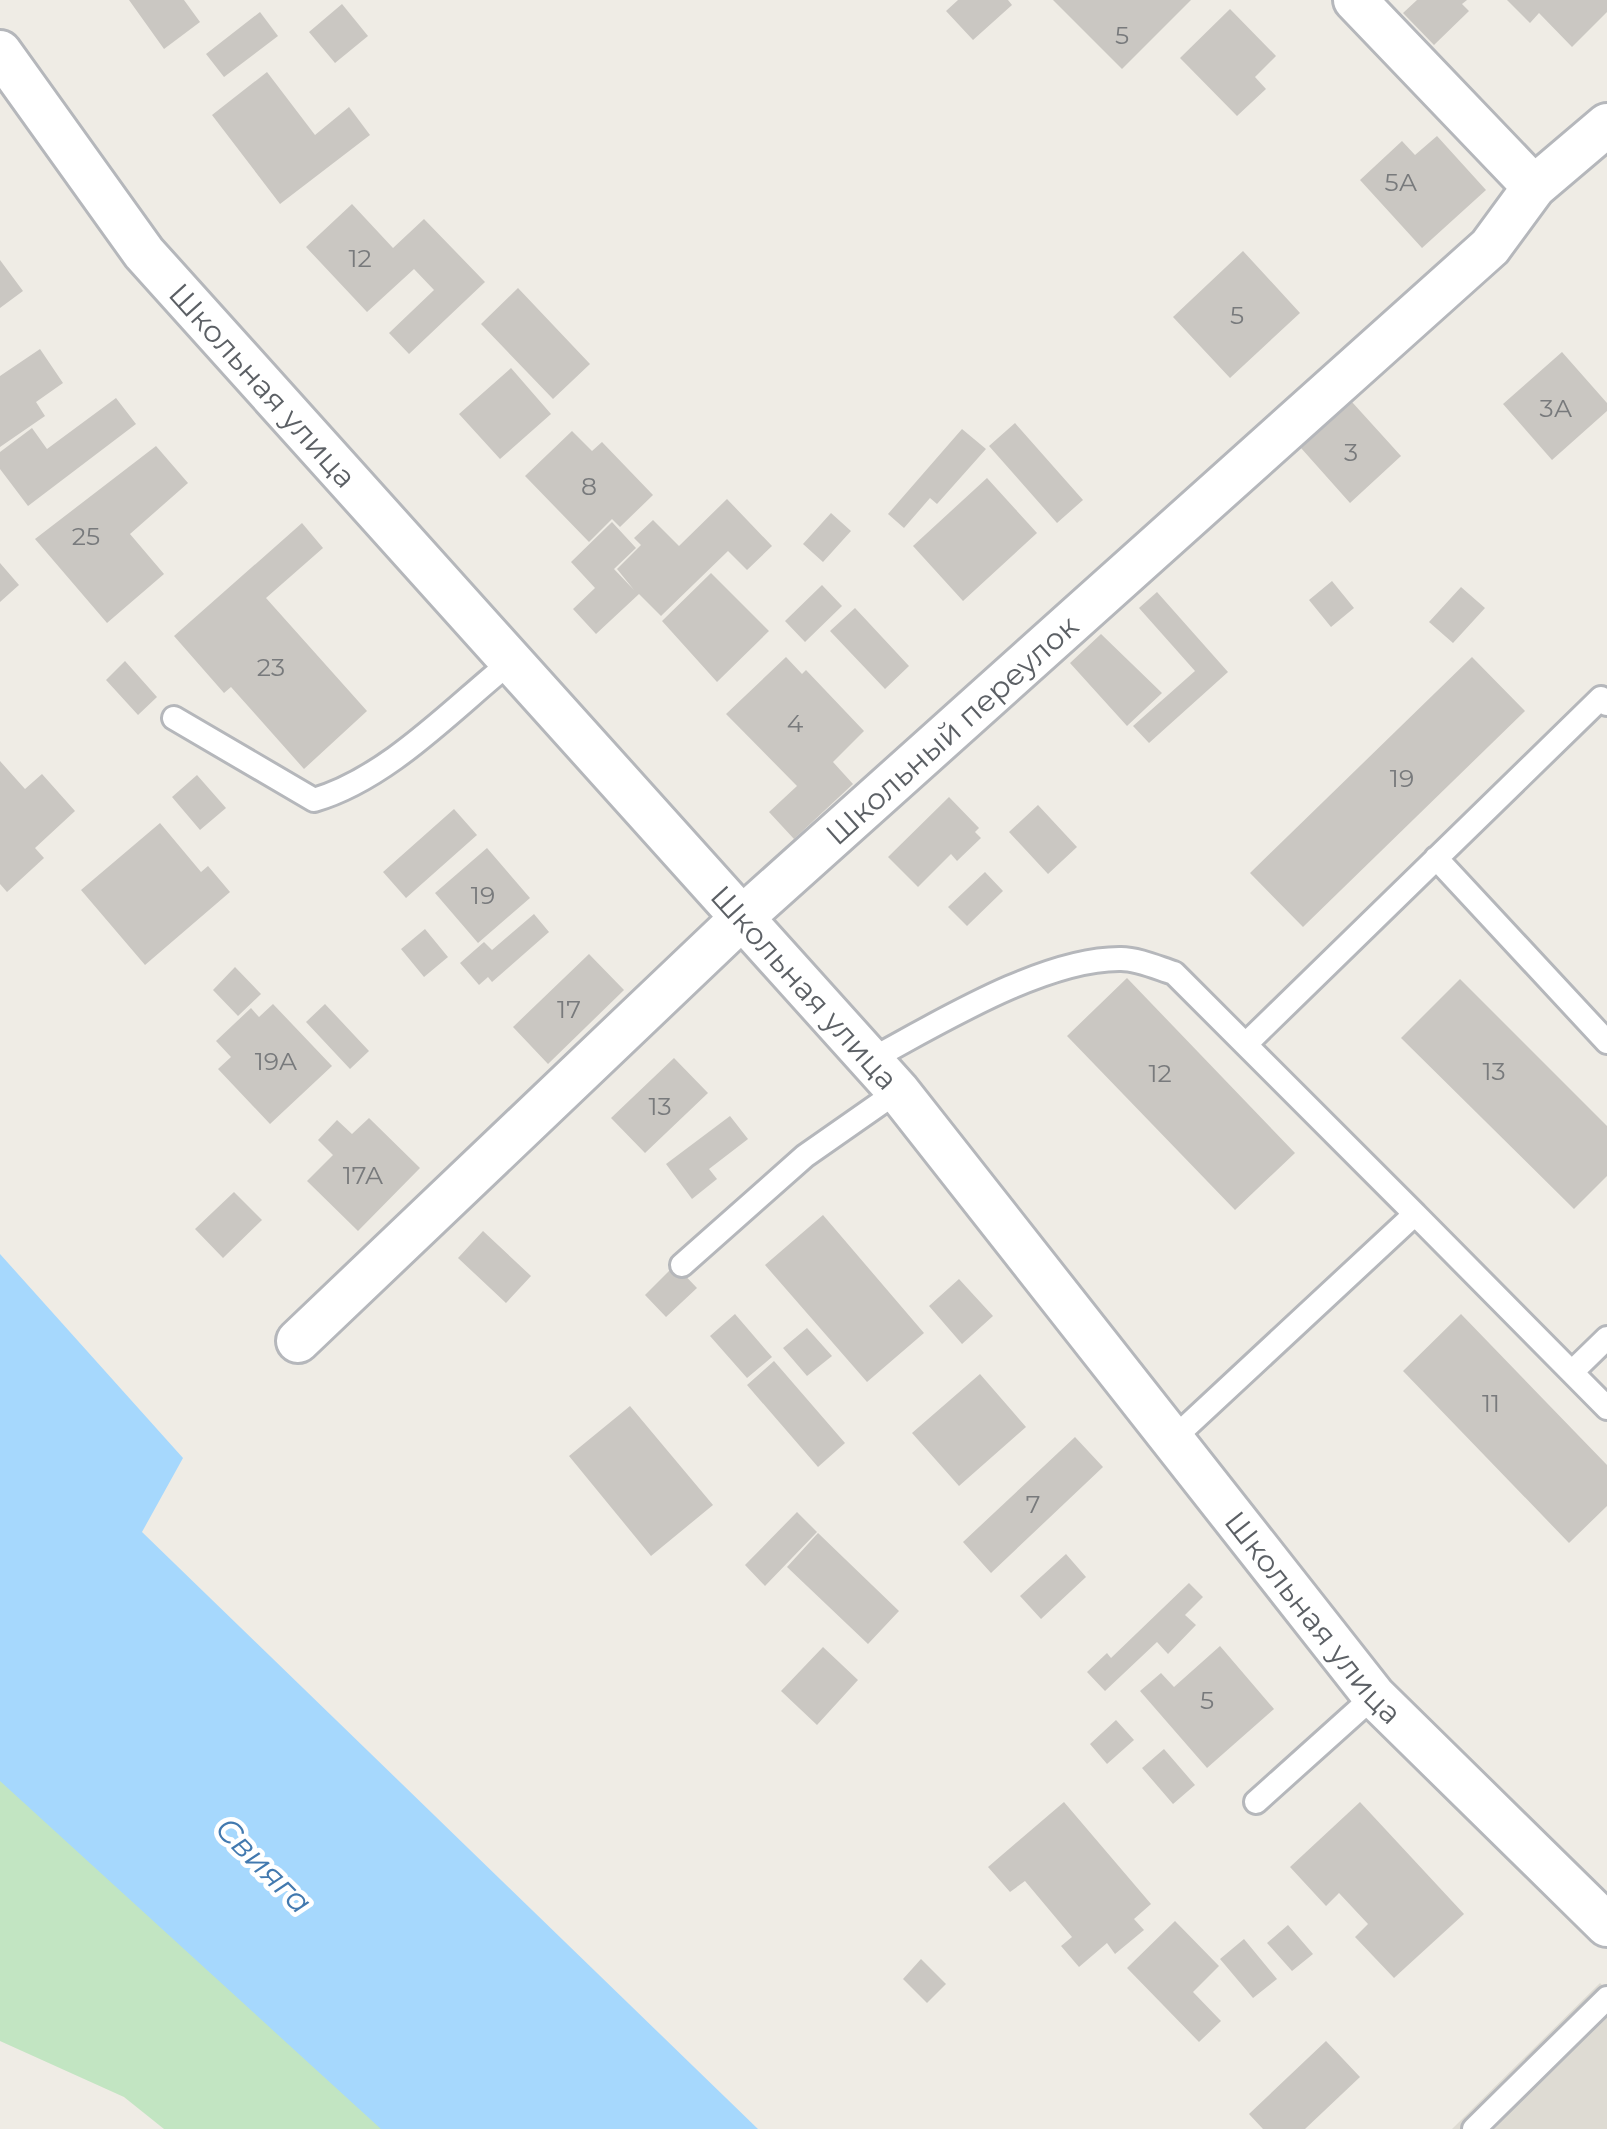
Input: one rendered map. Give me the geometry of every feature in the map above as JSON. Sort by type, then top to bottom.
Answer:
[{"type":"street","points":[[1355,0],[1534,187]]},
{"type":"street","name":"Школьная улица","points":[[0,52],[144,253],[884,1076],[1374,1696],[1607,1925]]},
{"type":"street","name":"Школьный переулок","points":[[298,1342],[744,916],[1490,248],[1534,187],[1607,125]]},
{"type":"lane","points":[[174,718],[314,800],[337,793],[389,760],[513,660]]},
{"type":"lane","points":[[1248,1042],[1602,698],[1607,704]]},
{"type":"lane","points":[[1436,858],[1607,1042]]},
{"type":"lane","points":[[682,1265],[805,1156],[884,1076],[982,1000],[1082,964],[1124,958],[1174,973],[1248,1042],[1607,1408]]},
{"type":"lane","points":[[1173,1439],[1415,1214]]},
{"type":"lane","points":[[1573,1372],[1607,1338]]},
{"type":"lane","points":[[1256,1802],[1374,1696]]},
{"type":"lane","points":[[1474,2129],[1607,1998]]},
{"type":"shaded area","points":[[1600,1983],[1607,1990],[1607,2129],[1452,2129]]},
{"type":"green space","points":[[0,1714],[386,2129],[164,2129],[124,2097],[0,2041]]},
{"type":"water","name":"Свияга","points":[[0,1254],[183,1458],[142,1532],[758,2129],[381,2129],[0,1781]]},
{"type":"building","points":[[129,0],[184,0],[200,22],[164,49]]},
{"type":"building","points":[[958,0],[1008,0],[1012,5],[973,40],[946,11]]},
{"type":"building","points":[[1053,0],[1191,0],[1122,69]]},
{"type":"building","points":[[1417,0],[1467,0],[1462,4],[1469,11],[1434,45],[1403,13]]},
{"type":"building","points":[[1507,0],[1607,0],[1607,12],[1572,47],[1539,13],[1530,23]]},
{"type":"building","points":[[342,4],[368,36],[335,63],[309,32]]},
{"type":"building","points":[[1230,9],[1276,56],[1255,77],[1266,89],[1237,116],[1180,58]]},
{"type":"building","points":[[260,12],[278,36],[224,77],[206,54]]},
{"type":"building","points":[[267,72],[315,135],[349,107],[370,135],[280,204],[212,115]]},
{"type":"building","points":[[1437,136],[1486,190],[1422,248],[1360,180],[1402,141],[1415,155]]},
{"type":"building","points":[[352,204],[393,248],[424,219],[485,282],[409,354],[389,333],[434,290],[414,269],[367,312],[306,247]]},
{"type":"building","points":[[1243,251],[1300,313],[1230,378],[1173,317]]},
{"type":"building","points":[[0,260],[23,291],[0,308]]},
{"type":"building","points":[[518,288],[590,364],[553,399],[481,324]]},
{"type":"building","points":[[40,349],[63,383],[36,402],[45,416],[0,447],[0,376]]},
{"type":"building","points":[[1562,352],[1607,403],[1607,411],[1552,460],[1503,404]]},
{"type":"building","points":[[511,368],[551,414],[500,459],[459,414]]},
{"type":"building","points":[[116,398],[136,424],[28,506],[0,469],[0,452],[32,428],[47,449]]},
{"type":"building","points":[[1352,402],[1401,456],[1350,503],[1301,448]]},
{"type":"building","points":[[1015,423],[1083,500],[1057,523],[989,446]]},
{"type":"building","points":[[962,429],[986,449],[937,504],[930,498],[904,528],[888,514]]},
{"type":"building","points":[[572,431],[592,451],[602,442],[653,495],[620,527],[612,519],[589,542],[525,476]]},
{"type":"building","points":[[156,446],[188,483],[130,534],[164,574],[107,623],[35,539]]},
{"type":"building","points":[[987,478],[1037,533],[963,601],[913,546]]},
{"type":"building","points":[[727,499],[772,546],[747,570],[728,551],[661,616],[639,594],[596,634],[573,609],[595,588],[571,562],[612,522],[636,548],[614,569],[634,590],[617,569],[641,545],[634,538],[653,520],[679,546]]},
{"type":"building","points":[[831,513],[851,531],[823,562],[803,544]]},
{"type":"building","points":[[302,523],[323,548],[266,598],[367,711],[304,769],[231,687],[224,693],[174,636]]},
{"type":"building","points":[[0,563],[19,585],[0,602]]},
{"type":"building","points":[[711,573],[769,631],[717,682],[662,621]]},
{"type":"building","points":[[1332,581],[1354,608],[1331,627],[1309,600]]},
{"type":"building","points":[[822,585],[842,606],[805,642],[785,621]]},
{"type":"building","points":[[1461,587],[1485,608],[1453,643],[1429,622]]},
{"type":"building","points":[[1157,592],[1228,672],[1149,743],[1133,726],[1195,671],[1139,608]]},
{"type":"building","points":[[855,608],[909,666],[885,689],[830,631]]},
{"type":"building","points":[[1101,634],[1162,693],[1127,726],[1070,663]]},
{"type":"building","points":[[786,657],[802,674],[806,670],[864,731],[833,762],[853,784],[794,839],[769,812],[797,786],[726,714]]},
{"type":"building","points":[[1472,657],[1525,711],[1303,927],[1250,873]]},
{"type":"building","points":[[125,661],[157,697],[138,715],[106,680]]},
{"type":"building","points":[[0,761],[25,789],[42,774],[75,811],[35,848],[44,858],[7,892],[0,884]]},
{"type":"building","points":[[197,775],[226,808],[200,830],[172,797]]},
{"type":"building","points":[[949,797],[979,828],[975,832],[981,838],[957,861],[951,854],[918,887],[888,857]]},
{"type":"building","points":[[1038,805],[1077,847],[1048,874],[1009,832]]},
{"type":"building","points":[[454,809],[477,835],[406,898],[383,872]]},
{"type":"building","points":[[160,823],[201,872],[208,866],[230,892],[145,965],[81,890]]},
{"type":"building","points":[[487,848],[530,898],[478,943],[435,893]]},
{"type":"building","points":[[985,872],[1003,891],[967,926],[948,907]]},
{"type":"building","points":[[534,914],[549,932],[492,982],[488,977],[479,985],[460,963],[484,942],[492,950]]},
{"type":"building","points":[[425,929],[448,957],[424,977],[401,949]]},
{"type":"building","points":[[589,954],[624,990],[548,1064],[513,1027]]},
{"type":"building","points":[[235,967],[261,994],[238,1016],[213,990]]},
{"type":"building","points":[[1127,978],[1295,1153],[1235,1210],[1067,1036]]},
{"type":"building","points":[[1460,979],[1607,1126],[1607,1176],[1574,1209],[1401,1038]]},
{"type":"building","points":[[273,1004],[332,1066],[270,1124],[218,1069],[231,1057],[216,1041],[251,1008],[259,1017]]},
{"type":"building","points":[[325,1004],[369,1051],[350,1069],[306,1022]]},
{"type":"building","points":[[674,1058],[708,1093],[645,1153],[611,1118]]},
{"type":"building","points":[[730,1116],[748,1139],[709,1169],[717,1179],[692,1199],[666,1164]]},
{"type":"building","points":[[369,1118],[420,1168],[358,1231],[307,1181],[333,1155],[318,1140],[337,1120],[352,1134]]},
{"type":"building","points":[[234,1192],[262,1220],[223,1258],[195,1229]]},
{"type":"building","points":[[823,1215],[924,1333],[867,1382],[765,1265]]},
{"type":"building","points":[[483,1231],[531,1276],[506,1303],[458,1258]]},
{"type":"building","points":[[675,1265],[697,1288],[666,1317],[645,1295]]},
{"type":"building","points":[[959,1279],[993,1316],[962,1344],[929,1306]]},
{"type":"building","points":[[735,1314],[772,1357],[747,1378],[710,1336]]},
{"type":"building","points":[[1461,1314],[1607,1465],[1607,1506],[1569,1543],[1403,1371]]},
{"type":"building","points":[[807,1328],[832,1356],[807,1376],[783,1348]]},
{"type":"building","points":[[774,1361],[845,1443],[818,1467],[747,1385]]},
{"type":"building","points":[[980,1374],[1026,1427],[959,1486],[912,1433]]},
{"type":"building","points":[[630,1406],[713,1505],[651,1556],[569,1456]]},
{"type":"building","points":[[1075,1437],[1103,1467],[991,1573],[963,1542]]},
{"type":"building","points":[[797,1512],[817,1532],[765,1586],[745,1565]]},
{"type":"building","points":[[818,1533],[899,1611],[868,1644],[787,1567]]},
{"type":"building","points":[[1066,1554],[1086,1577],[1041,1619],[1020,1596]]},
{"type":"building","points":[[1189,1583],[1203,1597],[1185,1615],[1196,1625],[1168,1654],[1157,1642],[1105,1691],[1087,1672],[1107,1653],[1111,1658]]},
{"type":"building","points":[[1220,1646],[1274,1709],[1207,1768],[1140,1691],[1161,1673],[1174,1687]]},
{"type":"building","points":[[823,1647],[858,1680],[817,1725],[781,1691]]},
{"type":"building","points":[[1116,1720],[1134,1740],[1107,1764],[1090,1744]]},
{"type":"building","points":[[1164,1749],[1195,1785],[1173,1804],[1142,1768]]},
{"type":"building","points":[[1064,1802],[1151,1904],[1134,1919],[1144,1930],[1115,1954],[1107,1943],[1079,1967],[1061,1946],[1072,1937],[1025,1881],[1010,1892],[988,1867]]},
{"type":"building","points":[[1360,1802],[1464,1914],[1394,1978],[1355,1937],[1368,1924],[1339,1893],[1326,1906],[1290,1867]]},
{"type":"building","points":[[1175,1921],[1219,1966],[1193,1992],[1221,2021],[1199,2042],[1127,1968]]},
{"type":"building","points":[[1288,1925],[1313,1954],[1292,1971],[1267,1943]]},
{"type":"building","points":[[1244,1939],[1277,1979],[1253,1998],[1220,1959]]},
{"type":"building","points":[[921,1959],[946,1984],[927,2003],[903,1979]]},
{"type":"building","points":[[1326,2041],[1360,2077],[1305,2129],[1263,2129],[1249,2114]]}]
